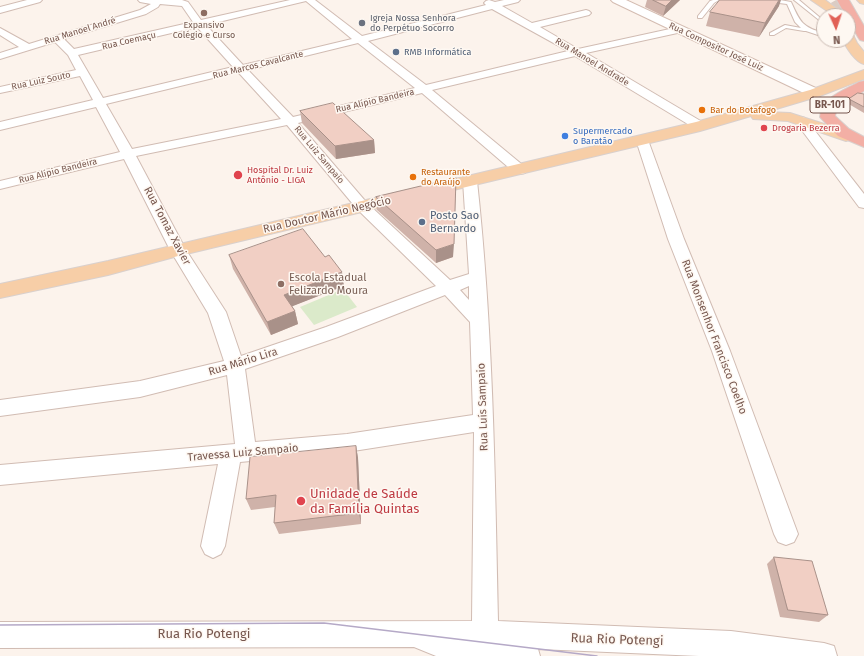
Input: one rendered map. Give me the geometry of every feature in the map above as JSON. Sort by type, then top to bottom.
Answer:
[{"type":"highway","points":[[855,0],[864,12]]},
{"type":"highway","points":[[856,39],[864,49]]},
{"type":"highway","name":"BR-101","points":[[864,85],[840,98],[828,109],[827,117],[834,126],[846,136],[864,142]]},
{"type":"main road","points":[[817,0],[828,8]]},
{"type":"main road","points":[[856,41],[864,60]]},
{"type":"main road","name":"Rua Doutor Mário Negócio","points":[[0,291],[108,268],[700,126],[815,93],[864,74]]},
{"type":"main road","name":"Rua Doutor Mário Negócio","points":[[700,126],[761,116],[790,117],[846,136]]},
{"type":"street","points":[[0,10],[37,0]]},
{"type":"street","name":"Rua Luiz Sampaio","points":[[143,0],[179,2],[184,4],[200,24],[290,121],[362,206],[448,288],[479,320]]},
{"type":"street","name":"Rua Coemaçu","points":[[72,53],[302,0]]},
{"type":"street","points":[[309,0],[424,90],[520,170]]},
{"type":"street","name":"Rua Manoel Andrade","points":[[483,0],[577,52],[700,126]]},
{"type":"street","name":"Rua Marcos Cavalcante","points":[[0,126],[241,69],[515,0]]},
{"type":"street","name":"Rua Compositor José Luiz","points":[[617,0],[815,93]]},
{"type":"street","name":"Rua Manoel André","points":[[0,56],[143,12],[155,5],[156,1]]},
{"type":"street","points":[[532,26],[586,13]]},
{"type":"street","name":"Rua Alípio Bandeira","points":[[0,185],[128,154],[290,121],[577,52],[679,30]]},
{"type":"street","points":[[0,31],[29,48]]},
{"type":"street","name":"Rua Tomaz Xavier","points":[[57,38],[72,53],[83,72],[178,250],[217,312],[225,331],[234,366],[244,424],[213,546]]},
{"type":"street","name":"Rua Luiz Souto","points":[[0,90],[83,72]]},
{"type":"street","points":[[801,121],[864,204]]},
{"type":"street","name":"Rua Monsenhor Francisco Coelho","points":[[642,140],[676,239],[721,352],[786,534]]},
{"type":"street","name":"Rua Luís Sampaio","points":[[470,181],[484,422],[485,634]]},
{"type":"street","name":"Rua Mário Lira","points":[[0,408],[136,389],[183,380],[234,366],[286,349],[476,277]]},
{"type":"street","name":"Travessa Luiz Sampaio","points":[[0,475],[347,443],[484,422]]},
{"type":"street","name":"Rua Rio Potengi","points":[[409,634],[449,647],[527,656]]},
{"type":"street","name":"Rua Rio Potengi","points":[[0,635],[485,634],[731,644],[824,656]]},
{"type":"lane","points":[[700,17],[712,2],[717,0]]},
{"type":"lane","points":[[796,0],[816,17]]},
{"type":"lane","points":[[774,1],[789,3],[798,25],[812,32]]},
{"type":"lane","points":[[772,34],[785,26],[816,33]]},
{"type":"green space","points":[[343,289],[357,307],[314,325],[300,307]]},
{"type":"building","points":[[653,0],[672,0],[666,6]]},
{"type":"building","points":[[720,0],[779,0],[765,23],[710,12]]},
{"type":"building","points":[[858,93],[864,94],[864,107],[849,99]]},
{"type":"building","points":[[333,103],[374,140],[335,146],[300,111]]},
{"type":"building","name":"Posto Sao Bernardo","points":[[456,178],[454,244],[436,250],[376,197]]},
{"type":"building","points":[[303,229],[325,257],[329,255],[342,272],[284,295],[295,311],[267,322],[229,255]]},
{"type":"building","points":[[356,446],[359,513],[274,523],[276,495],[246,499],[250,457]]},
{"type":"building","points":[[774,557],[812,561],[828,615],[788,610]]},
{"type":"tunnel","points":[[836,0],[840,8]]},
{"type":"tram line","points":[[0,625],[324,623],[597,656]]},
{"type":"place","name":"Expansivo Colégio e Curso","points":[[204,13]]},
{"type":"place","name":"Igreja Nossa Senhora do Perpétuo Socorro","points":[[362,23]]},
{"type":"place","name":"RMB Informática","points":[[396,52]]},
{"type":"place","name":"Bar do Botafogo","points":[[702,110]]},
{"type":"place","name":"Drogaria Bezerra","points":[[764,128]]},
{"type":"place","name":"Supermercado o Baratão","points":[[565,136]]},
{"type":"place","name":"Hospital Dr. Luiz Antônio - LIGA","points":[[238,175]]},
{"type":"place","name":"Restaurante do Araújo","points":[[413,177]]},
{"type":"place","name":"Posto Sao Bernardo","points":[[422,222]]},
{"type":"place","name":"Escola Estadual Felizardo Moura","points":[[281,284]]},
{"type":"place","name":"Unidade de Saúde da Família Quintas","points":[[301,501]]}]
